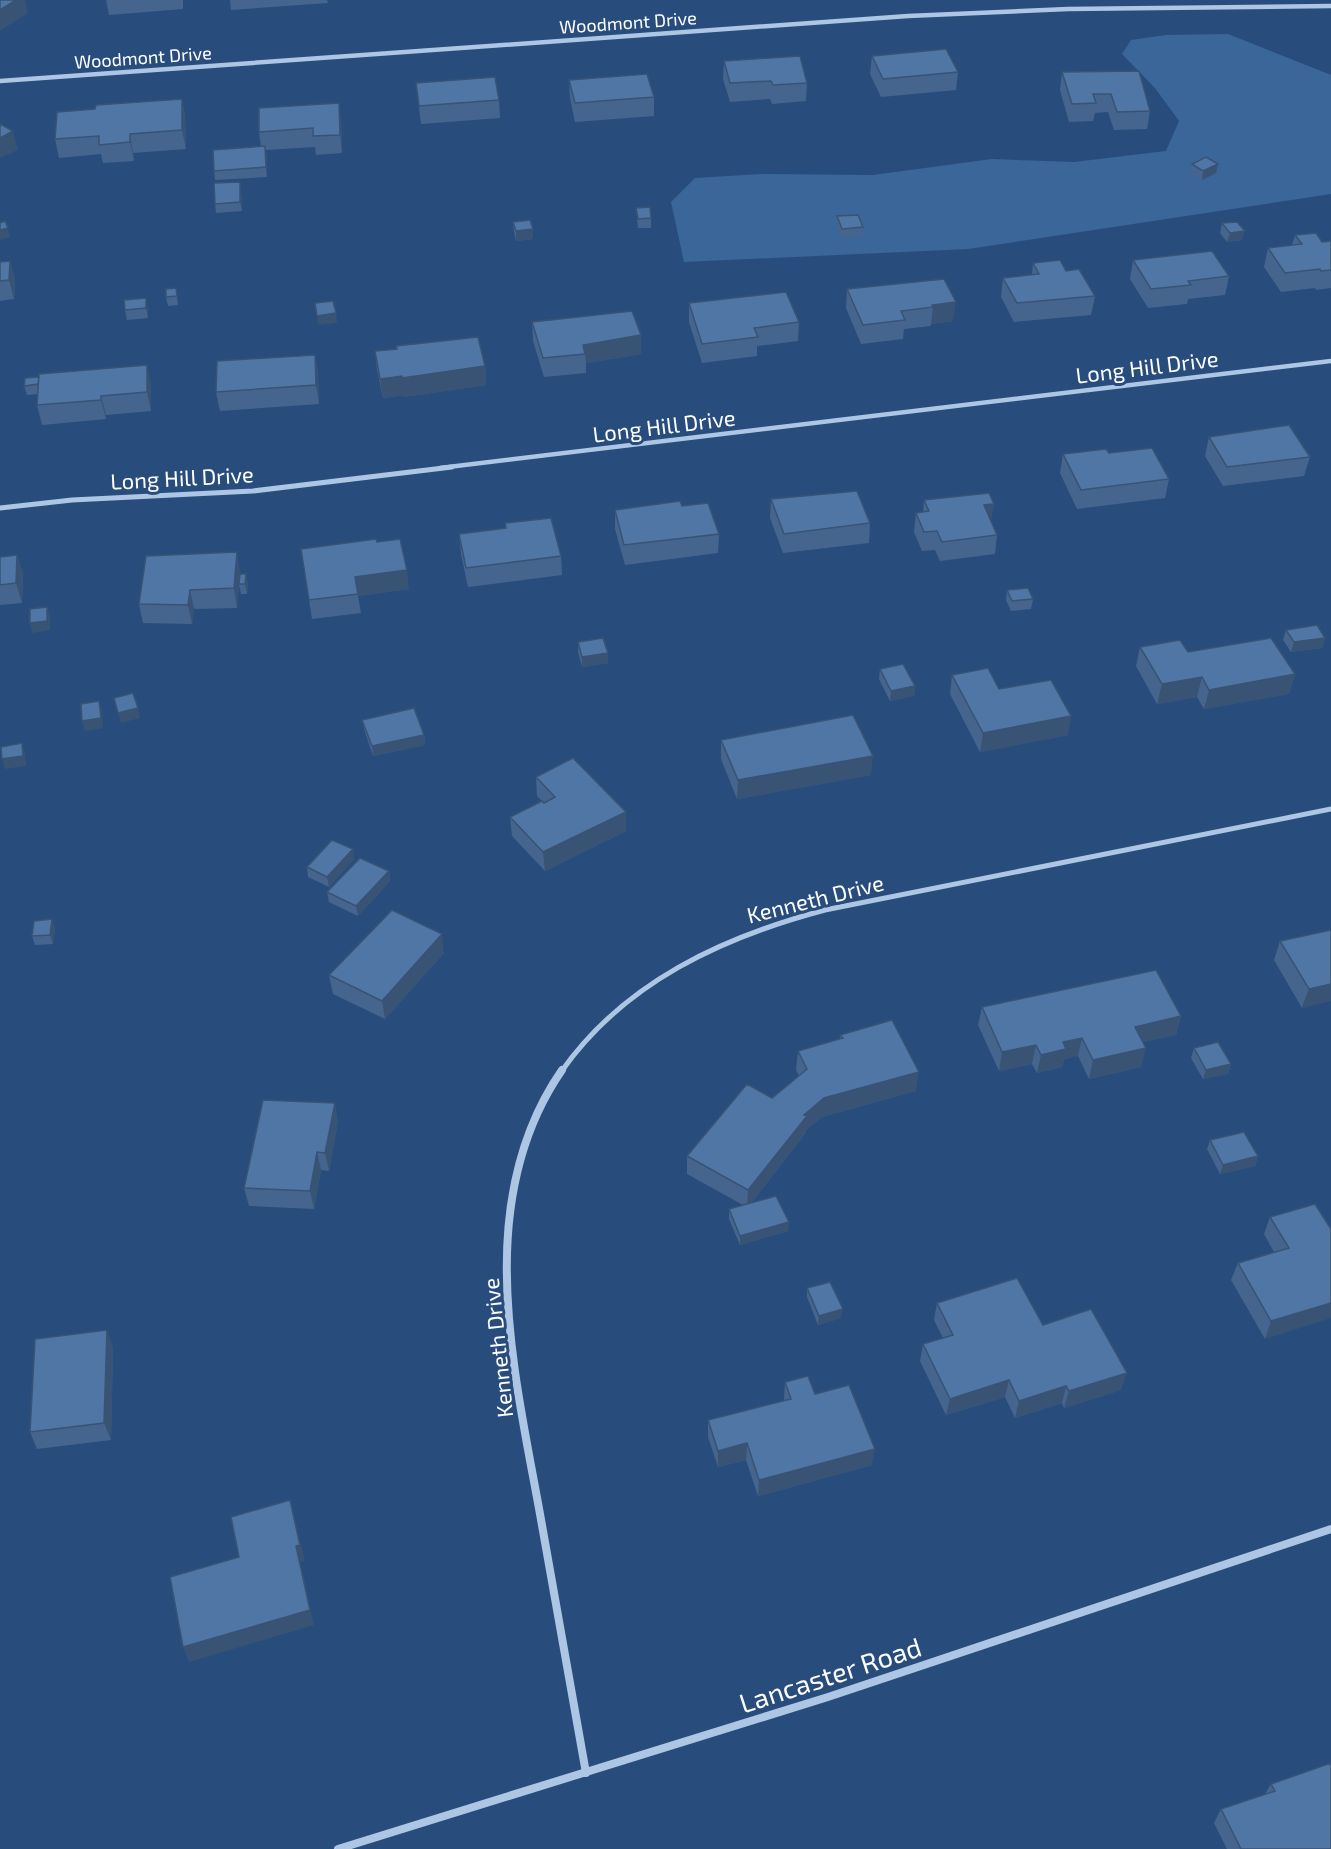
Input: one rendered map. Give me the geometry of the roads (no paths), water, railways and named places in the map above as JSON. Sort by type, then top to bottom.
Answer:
[{"type":"street","name":"Woodmont Drive","points":[[0,81],[908,16],[1068,9],[1331,6]]},
{"type":"street","name":"Long Hill Drive","points":[[0,508],[72,500],[253,491],[1331,361]]},
{"type":"street","name":"Kenneth Drive","points":[[586,1773],[516,1383],[508,1323],[506,1265],[514,1191],[523,1155],[542,1106],[569,1060],[624,1005],[658,980],[695,958],[736,938],[780,922],[825,910],[1331,809]]},
{"type":"street","name":"Lancaster Road","points":[[338,1849],[828,1697],[1331,1529]]}]
